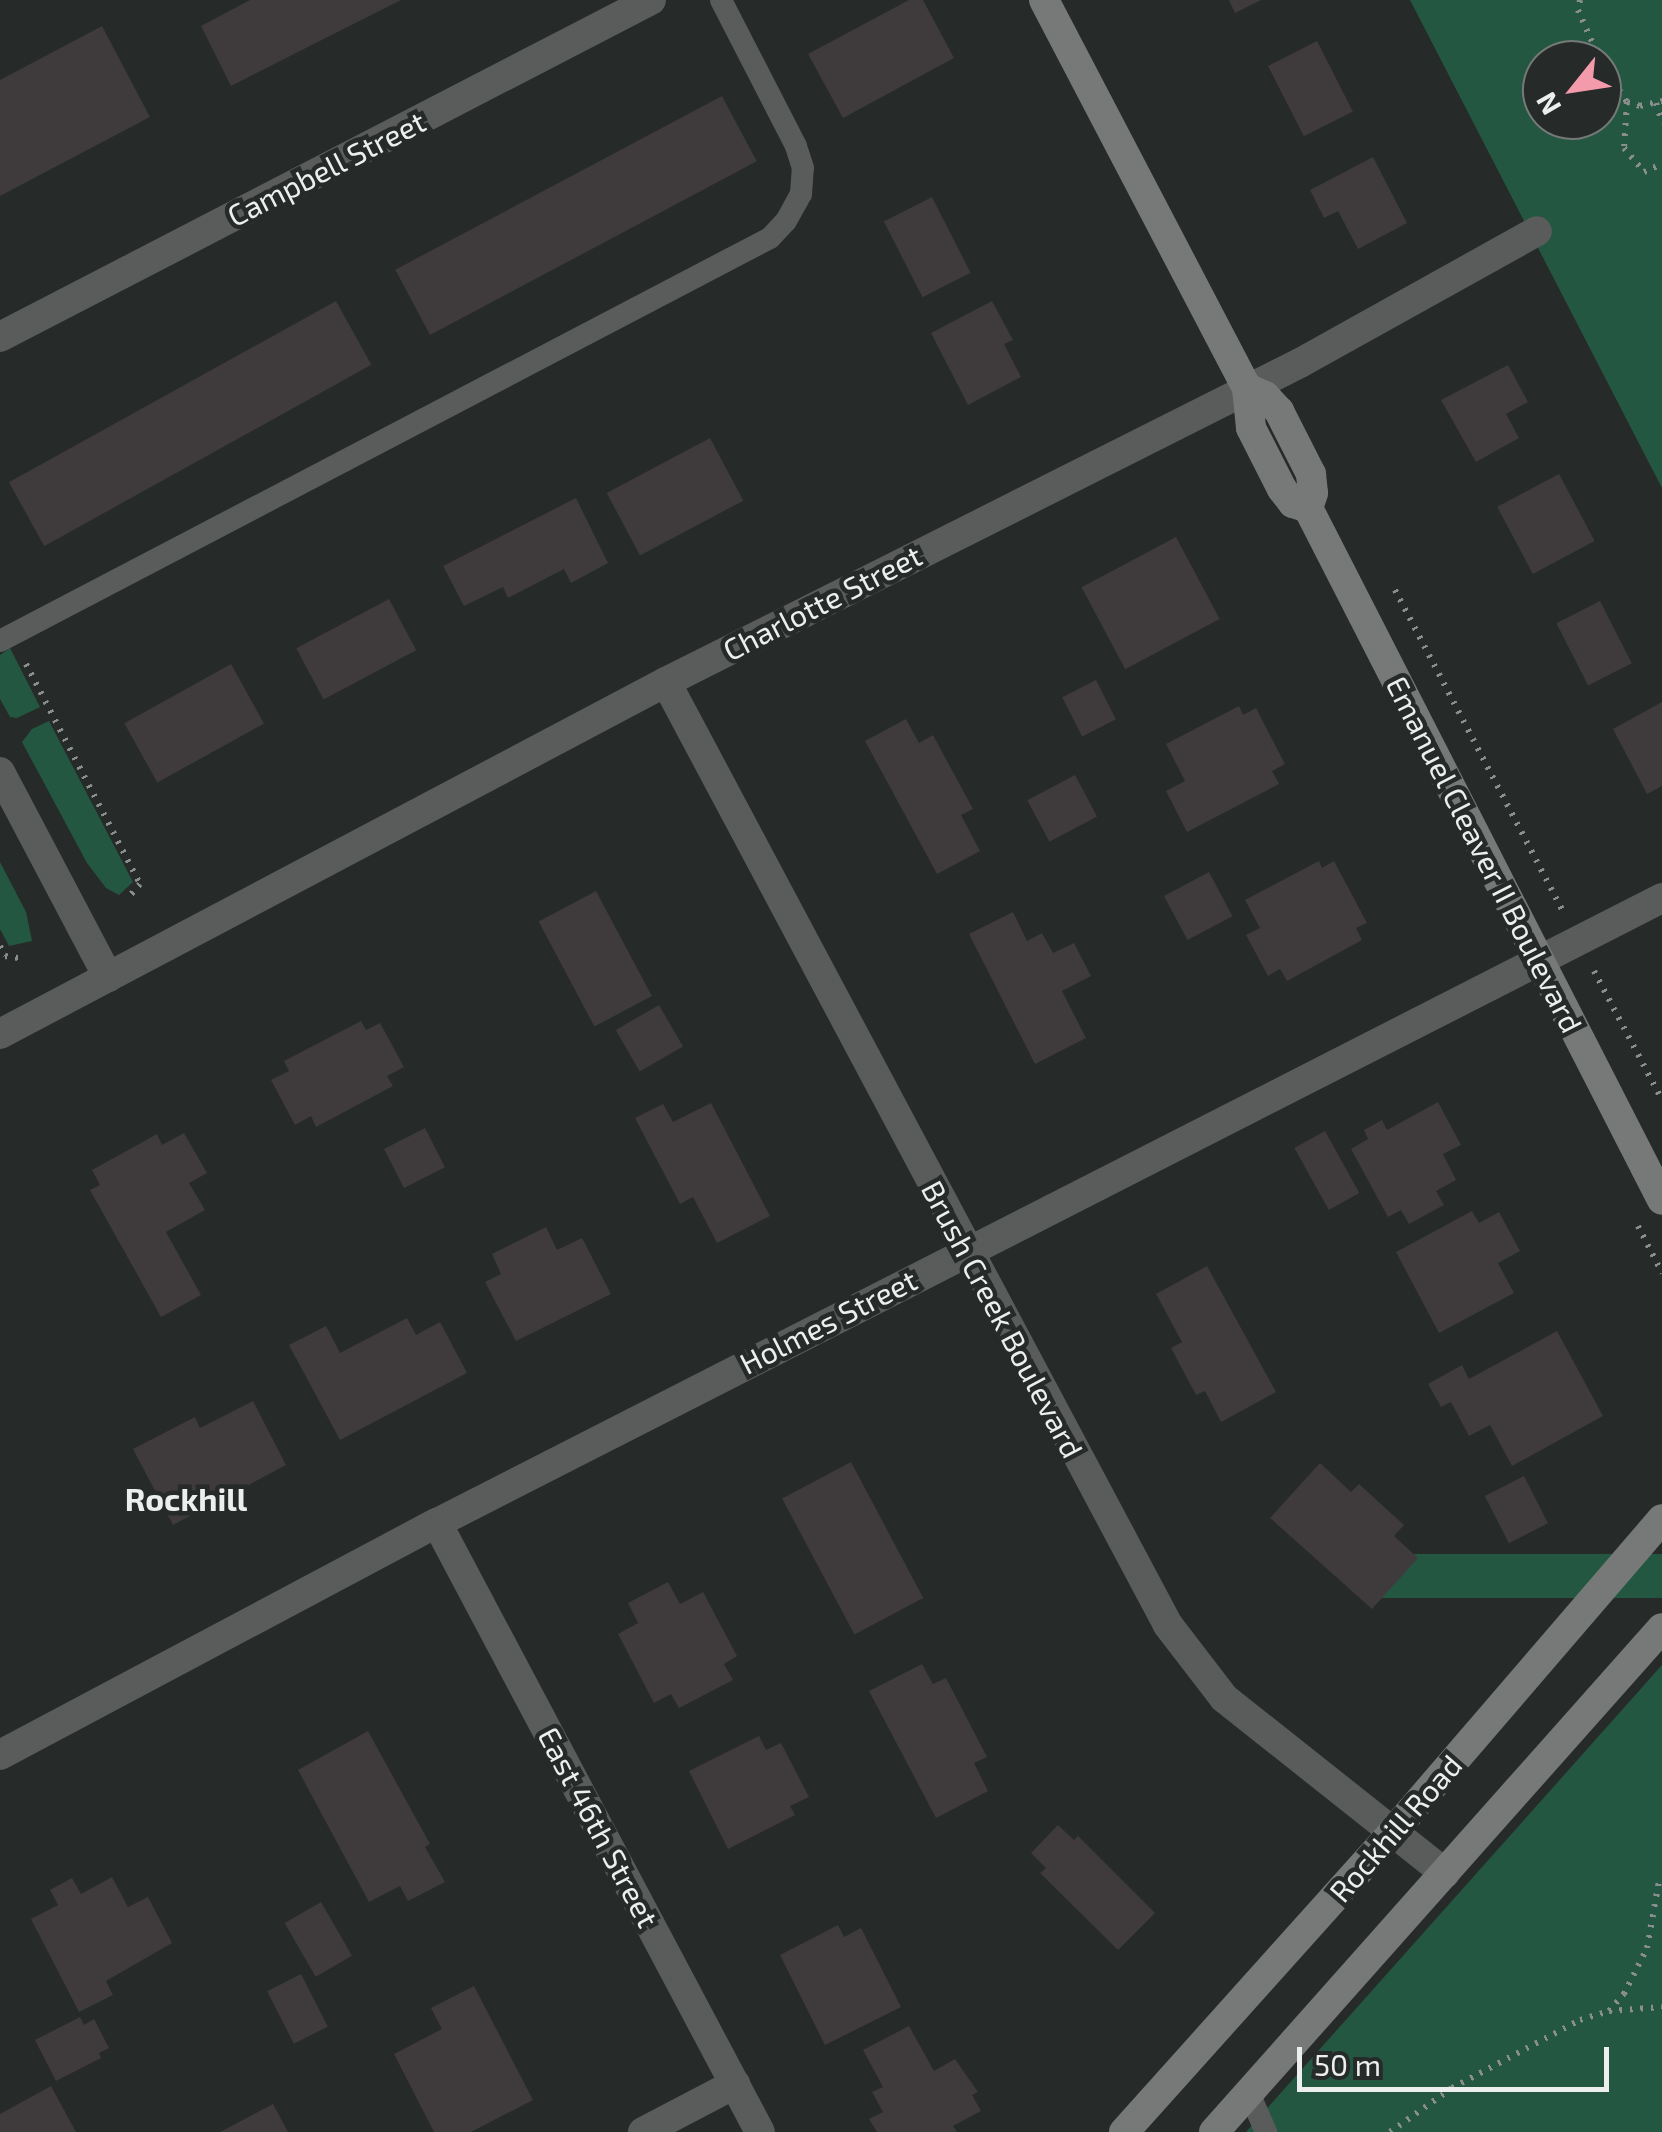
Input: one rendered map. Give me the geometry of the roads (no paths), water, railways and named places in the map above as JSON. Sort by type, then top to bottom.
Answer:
[{"type":"main road","name":"Emanuel Cleaver II Boulevard","points":[[1044,0],[1247,388],[1264,396],[1279,411],[1310,474],[1313,493],[1308,508],[1662,1200]]},
{"type":"main road","name":"Rockhill Road","points":[[1124,2132],[1392,1832],[1662,1520]]},
{"type":"main road","points":[[1214,2132],[1662,1628]]},
{"type":"street","name":"Campbell Street","points":[[0,337],[651,0]]},
{"type":"street","name":"Charlotte Street","points":[[0,1034],[666,682],[1247,388],[1537,231]]},
{"type":"street","name":"Brush Creek Boulevard","points":[[666,682],[1168,1626],[1224,1698],[1445,1873]]},
{"type":"street","points":[[0,772],[108,977]]},
{"type":"street","name":"Holmes Street","points":[[0,1756],[437,1522],[1662,898]]},
{"type":"street","name":"East 46th Street","points":[[437,1522],[760,2132]]},
{"type":"street","points":[[644,2132],[735,2084]]},
{"type":"lane","points":[[5,638],[770,238],[786,221],[801,194],[803,168],[796,146],[721,0]]},
{"type":"lane","points":[[1249,2093],[1266,2132]]},
{"type":"district","name":"Rockhill","points":[[186,1498]]}]
